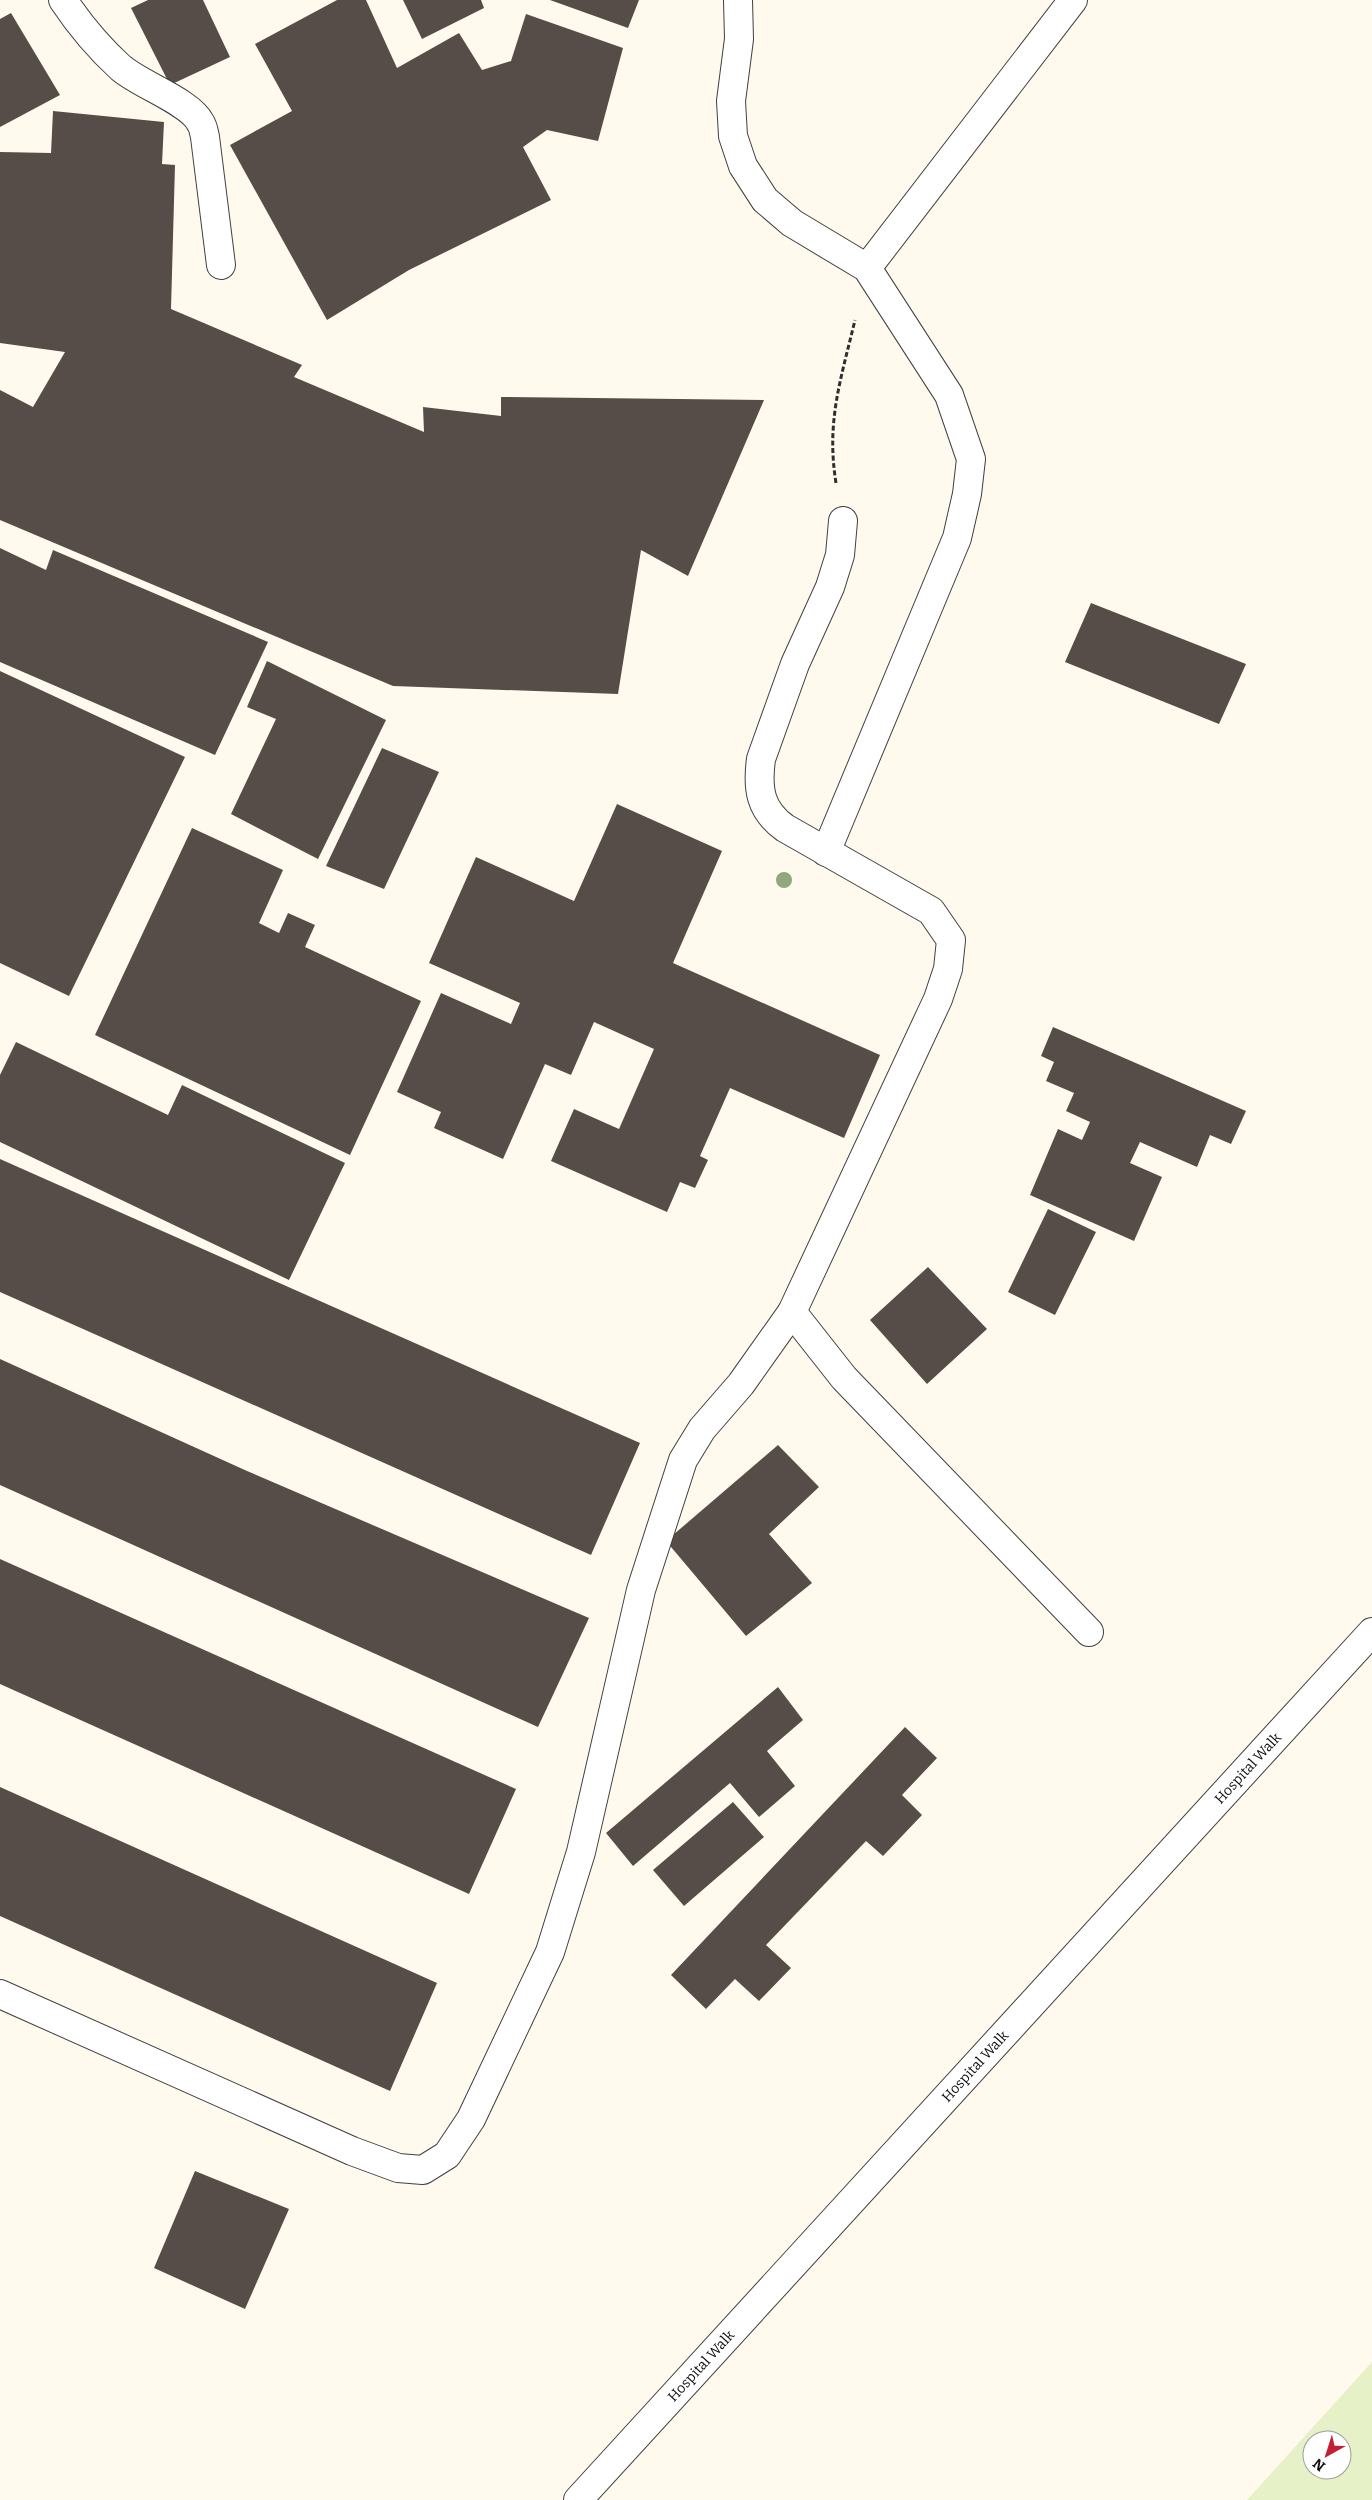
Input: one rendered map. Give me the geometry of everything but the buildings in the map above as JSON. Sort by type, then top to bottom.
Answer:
[{"type":"street","points":[[64,0],[95,41],[121,68],[136,79],[189,109],[200,122],[205,137],[221,265]]},
{"type":"street","points":[[738,0],[739,39],[731,101],[733,136],[743,166],[765,200],[792,224],[866,268],[949,395],[971,460],[967,494],[957,538],[826,852]]},
{"type":"street","points":[[866,268],[1073,0]]},
{"type":"street","points":[[0,1994],[352,2151],[398,2168],[423,2170],[447,2155],[471,2119],[550,1952],[581,1852],[641,1590],[683,1460],[702,1429],[741,1384],[792,1312],[938,998],[948,969],[950,940],[931,911],[785,828],[767,812],[762,800],[758,775],[760,759],[795,664],[830,587],[840,555],[843,521]]},
{"type":"street","points":[[792,1312],[844,1378],[1089,1632]]},
{"type":"street","name":"Hospital Walk","points":[[578,2500],[1372,1632]]},
{"type":"path","points":[[843,521],[833,458],[836,395],[866,268]]},
{"type":"green space","points":[[1372,2362],[1372,2500],[1247,2500],[1302,2439],[1302,2480],[1352,2480],[1352,2430],[1310,2430]]}]
